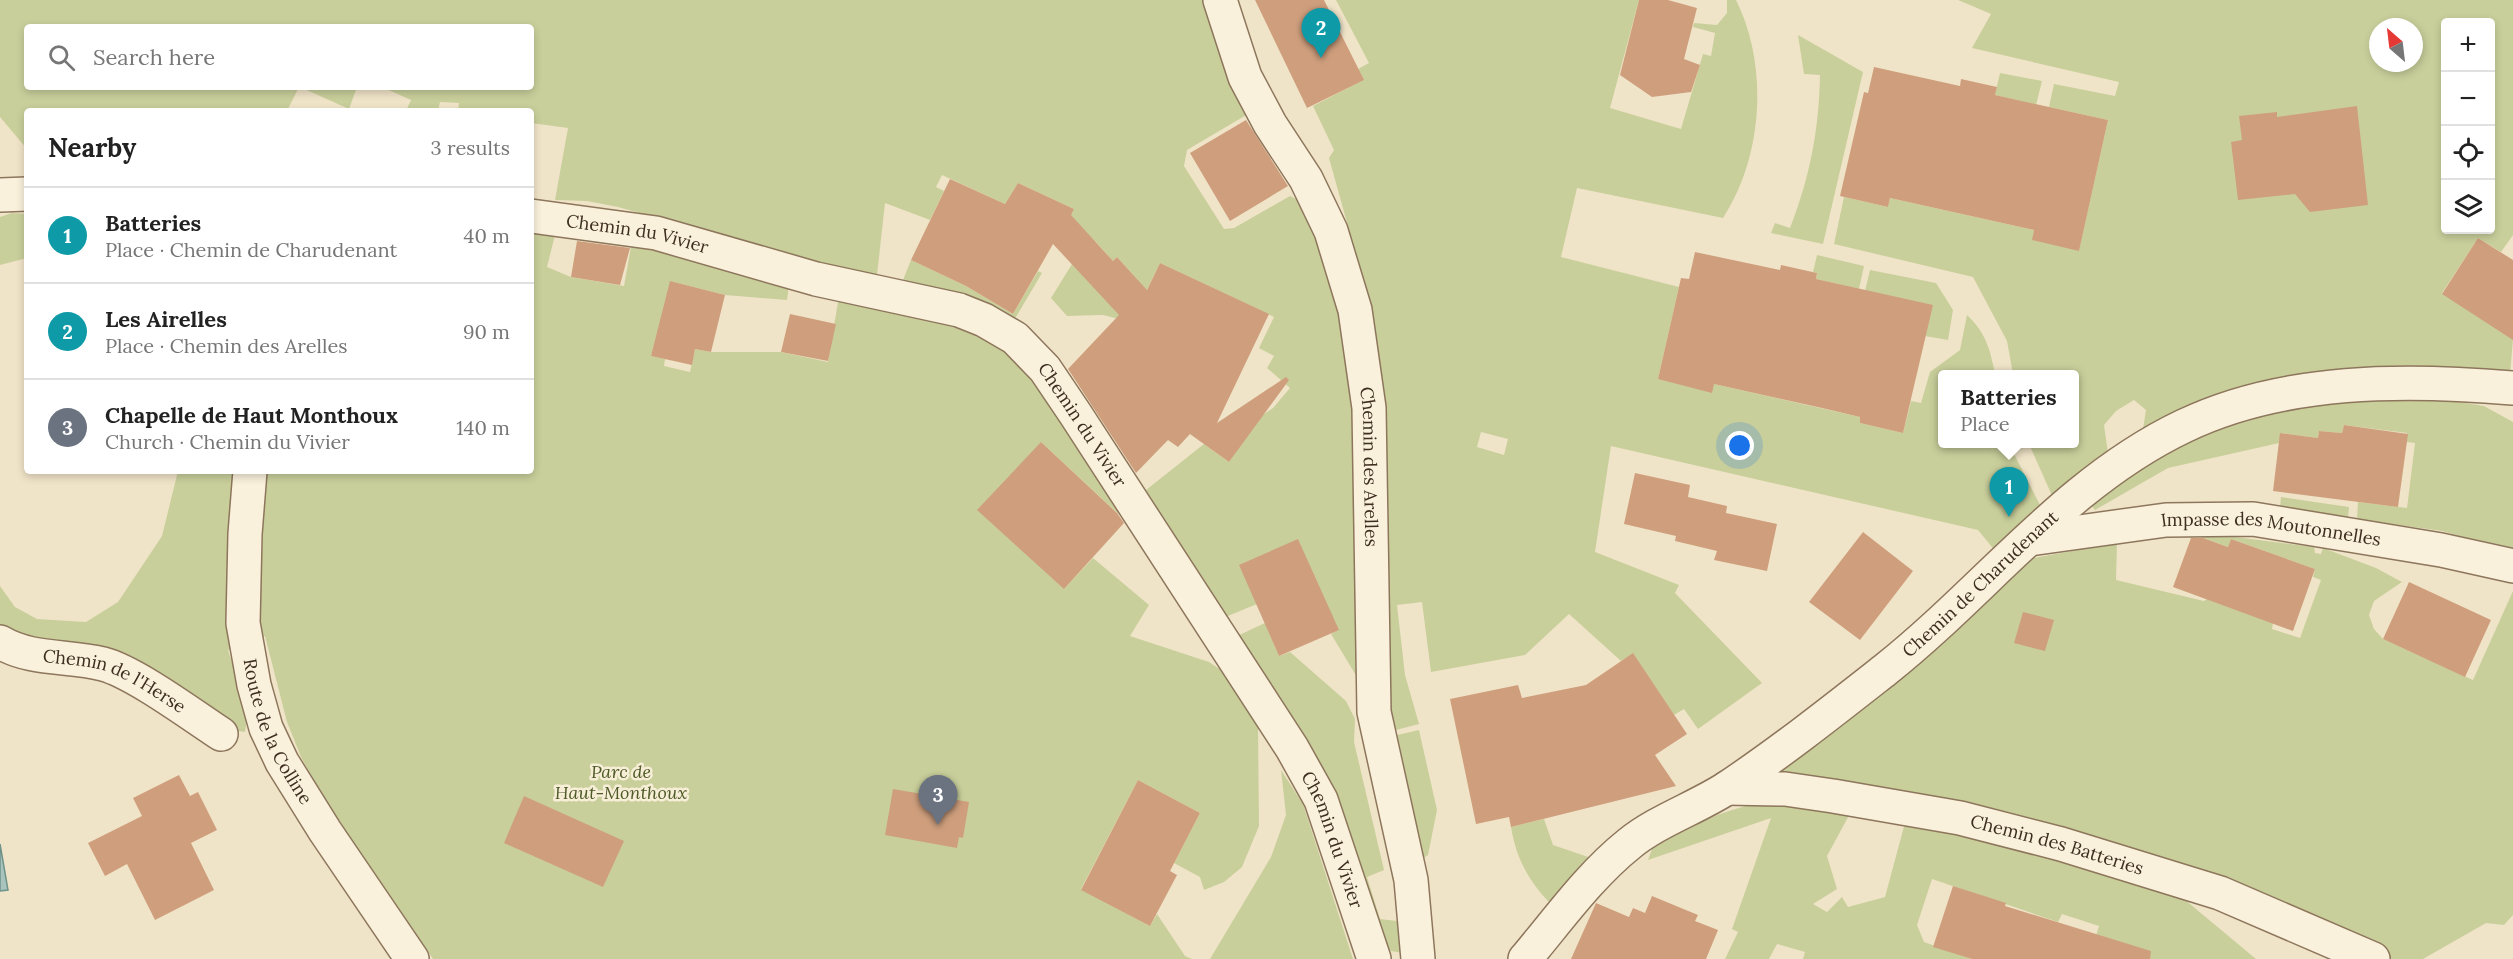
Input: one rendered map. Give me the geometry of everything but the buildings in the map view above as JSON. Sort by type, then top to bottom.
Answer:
[{"type":"street","name":"Chemin des Arelles","points":[[1220,0],[1245,77],[1270,124],[1306,179],[1331,231],[1355,310],[1369,408],[1374,712],[1411,880],[1418,959]]},
{"type":"street","name":"Chemin du Vivier","points":[[534,216],[656,233],[824,281],[959,310],[984,320],[1015,338],[1045,369],[1292,748],[1321,800],[1374,959]]},
{"type":"street","name":"Chemin de Charudenant","points":[[1525,959],[1596,876],[1630,843],[1727,788],[1887,668],[2056,512],[2121,460],[2186,425],[2233,408],[2284,394],[2364,385],[2513,388]]},
{"type":"street","name":"Route de la Colline","points":[[250,474],[245,534],[243,623],[254,685],[266,728],[282,762],[325,831],[412,959]]},
{"type":"street","name":"Impasse des Moutonnelles","points":[[2029,539],[2166,520],[2253,519],[2441,550],[2513,566]]},
{"type":"street","name":"Chemin de l'Herse","points":[[0,642],[26,653],[104,664],[134,679],[221,734]]},
{"type":"street","name":"Chemin des Batteries","points":[[1727,788],[1785,789],[1833,796],[1960,818],[2061,844],[2220,893],[2373,959]]},
{"type":"green space","points":[[0,0],[1211,0],[1248,114],[1187,150],[1184,166],[1224,229],[1234,228],[1290,196],[1304,203],[1314,225],[1351,356],[1360,682],[1331,634],[1338,630],[1257,604],[1223,618],[1177,547],[1146,490],[1204,444],[1229,462],[1258,418],[1273,408],[1290,388],[1267,368],[1274,356],[1259,348],[1274,317],[1160,263],[1131,322],[1103,315],[1067,316],[1051,298],[1072,264],[1138,280],[1117,257],[1113,261],[1096,242],[1059,234],[1074,209],[1018,183],[1005,204],[942,175],[936,187],[944,191],[930,220],[885,203],[877,275],[834,267],[618,207],[587,201],[555,200],[568,128],[534,123],[534,108],[458,108],[459,103],[440,102],[439,108],[407,108],[411,100],[389,90],[534,90],[534,24],[24,24],[24,90],[298,90],[288,108],[24,108],[24,145],[0,117]]},
{"type":"green space","points":[[1336,0],[1639,0],[1610,108],[1681,129],[1703,54],[1711,56],[1715,33],[1693,27],[1694,23],[1717,25],[1727,13],[1727,0],[1736,0],[1747,26],[1754,53],[1757,111],[1747,167],[1723,218],[1577,188],[1561,257],[1679,287],[1658,379],[1714,384],[1860,417],[1860,423],[1903,433],[1911,401],[1921,403],[1930,372],[1960,350],[1967,315],[1979,328],[1986,342],[1994,370],[1938,370],[1938,448],[2011,448],[2042,509],[1996,552],[1978,530],[1611,446],[1595,552],[1679,585],[1675,593],[1762,683],[1698,729],[1684,709],[1674,715],[1633,654],[1621,661],[1569,614],[1525,655],[1431,672],[1422,602],[1397,605],[1405,675],[1419,724],[1392,731],[1385,699],[1379,356],[1369,302],[1329,158],[1334,150],[1313,106],[1363,80],[1358,69],[1369,63]],"holes":[[[1481,432],[1508,439],[1504,455],[1477,447]]]},
{"type":"green space","points":[[1958,0],[2513,0],[2513,235],[2501,252],[2478,238],[2442,293],[2513,339],[2510,374],[2246,392],[2143,429],[2146,410],[2134,400],[2116,411],[2104,425],[2108,453],[2054,500],[2031,448],[2079,448],[2079,370],[2012,370],[2007,341],[1973,277],[1834,244],[1844,197],[1888,207],[1890,198],[2034,230],[2033,240],[2079,250],[2108,120],[2049,107],[2054,84],[2115,96],[2119,82],[1972,48],[1991,14]]},
{"type":"green space","points":[[1798,35],[1863,72],[1823,244],[1771,233],[1775,223],[1790,228],[1808,171],[1818,115],[1820,75],[1804,74]]},
{"type":"green space","points":[[2000,73],[2042,81],[2036,105],[1995,95]]},
{"type":"green space","points":[[307,90],[356,90],[349,108]]},
{"type":"green space","points":[[12,213],[24,214],[24,259],[0,265],[0,217]]},
{"type":"green space","name":"Parc de Haut-Monthoux","points":[[534,230],[556,231],[547,267],[571,277],[624,286],[632,241],[789,285],[787,300],[725,295],[673,282],[651,356],[665,359],[664,366],[690,372],[695,349],[711,352],[781,352],[828,362],[838,302],[852,298],[980,333],[1005,349],[1035,381],[1126,521],[1041,442],[1064,589],[1093,558],[1149,605],[1130,636],[1209,662],[1221,670],[1247,703],[1258,723],[1259,826],[1242,867],[1224,882],[1204,890],[1200,877],[1174,863],[1200,813],[1138,780],[1081,889],[1150,926],[1157,914],[1185,956],[1192,959],[433,959],[323,797],[301,757],[287,722],[265,636],[228,650],[248,714],[245,732],[231,730],[59,650],[0,626],[0,586],[15,607],[37,619],[86,622],[118,602],[162,536],[177,474],[534,474]]},
{"type":"green space","points":[[1817,255],[1864,266],[1859,289],[1816,279],[1817,273],[1813,272]]},
{"type":"green space","points":[[911,260],[966,286],[1013,314],[1038,271],[1042,273],[1013,322],[966,299],[903,280]]},
{"type":"green space","points":[[1870,270],[1936,283],[1953,310],[1948,340],[1925,336],[1865,291]]},
{"type":"green space","points":[[2428,397],[2484,406],[2513,422],[2513,552],[2442,531],[2357,519],[2358,502],[2407,508],[2415,443],[2407,442],[2407,433],[2344,425],[2342,433],[2319,431],[2318,438],[2281,433],[2279,443],[2168,468],[2095,510],[2091,505],[2141,462],[2231,421],[2305,406]]},
{"type":"green space","points":[[2281,497],[2349,507],[2348,518],[2280,508]]},
{"type":"green space","points":[[2196,532],[2314,547],[2315,553],[2321,554],[2323,548],[2376,568],[2402,582],[2374,601],[2369,615],[2374,629],[2383,639],[2473,680],[2513,591],[2513,915],[2504,925],[2486,923],[2423,959],[2391,959],[2275,904],[1776,774],[2022,560],[2117,543],[2116,580],[2204,601],[2207,599],[2273,623],[2272,629],[2300,638],[2321,580],[2313,577],[2315,569],[2231,539],[2228,547],[2192,534]]},
{"type":"green space","points":[[1265,623],[1279,656],[1290,652],[1346,701],[1355,719],[1354,742],[1384,870],[1367,877],[1380,919],[1397,921],[1403,953],[1391,951],[1386,946],[1235,637]]},
{"type":"green space","points":[[1419,730],[1437,810],[1428,855],[1422,859],[1393,736]]},
{"type":"green space","points":[[1281,770],[1303,804],[1353,959],[1210,959],[1271,857],[1286,815]]},
{"type":"green space","points":[[1759,803],[1853,808],[1827,856],[1837,889],[1813,904],[1827,912],[1842,897],[1848,907],[1885,897],[1906,819],[2026,844],[2178,894],[2256,959],[2089,959],[2099,926],[2062,914],[2058,922],[1932,879],[1917,925],[1924,942],[1972,959],[1803,959],[1805,952],[1777,944],[1769,959],[1725,959],[1738,932],[1732,929],[1771,818],[1648,860],[1653,846],[1678,832],[1717,815]]},
{"type":"green space","points":[[1544,819],[1553,845],[1597,860],[1551,904],[1536,887],[1525,869],[1516,849],[1511,827]]},
{"type":"water","points":[[0,844],[8,890],[0,891]]},
{"type":"place","name":"Les Airelles","points":[[1321,58]]},
{"type":"place","name":"Batteries","points":[[2009,517]]},
{"type":"place","name":"Chapelle de Haut Monthoux","points":[[938,825]]}]
